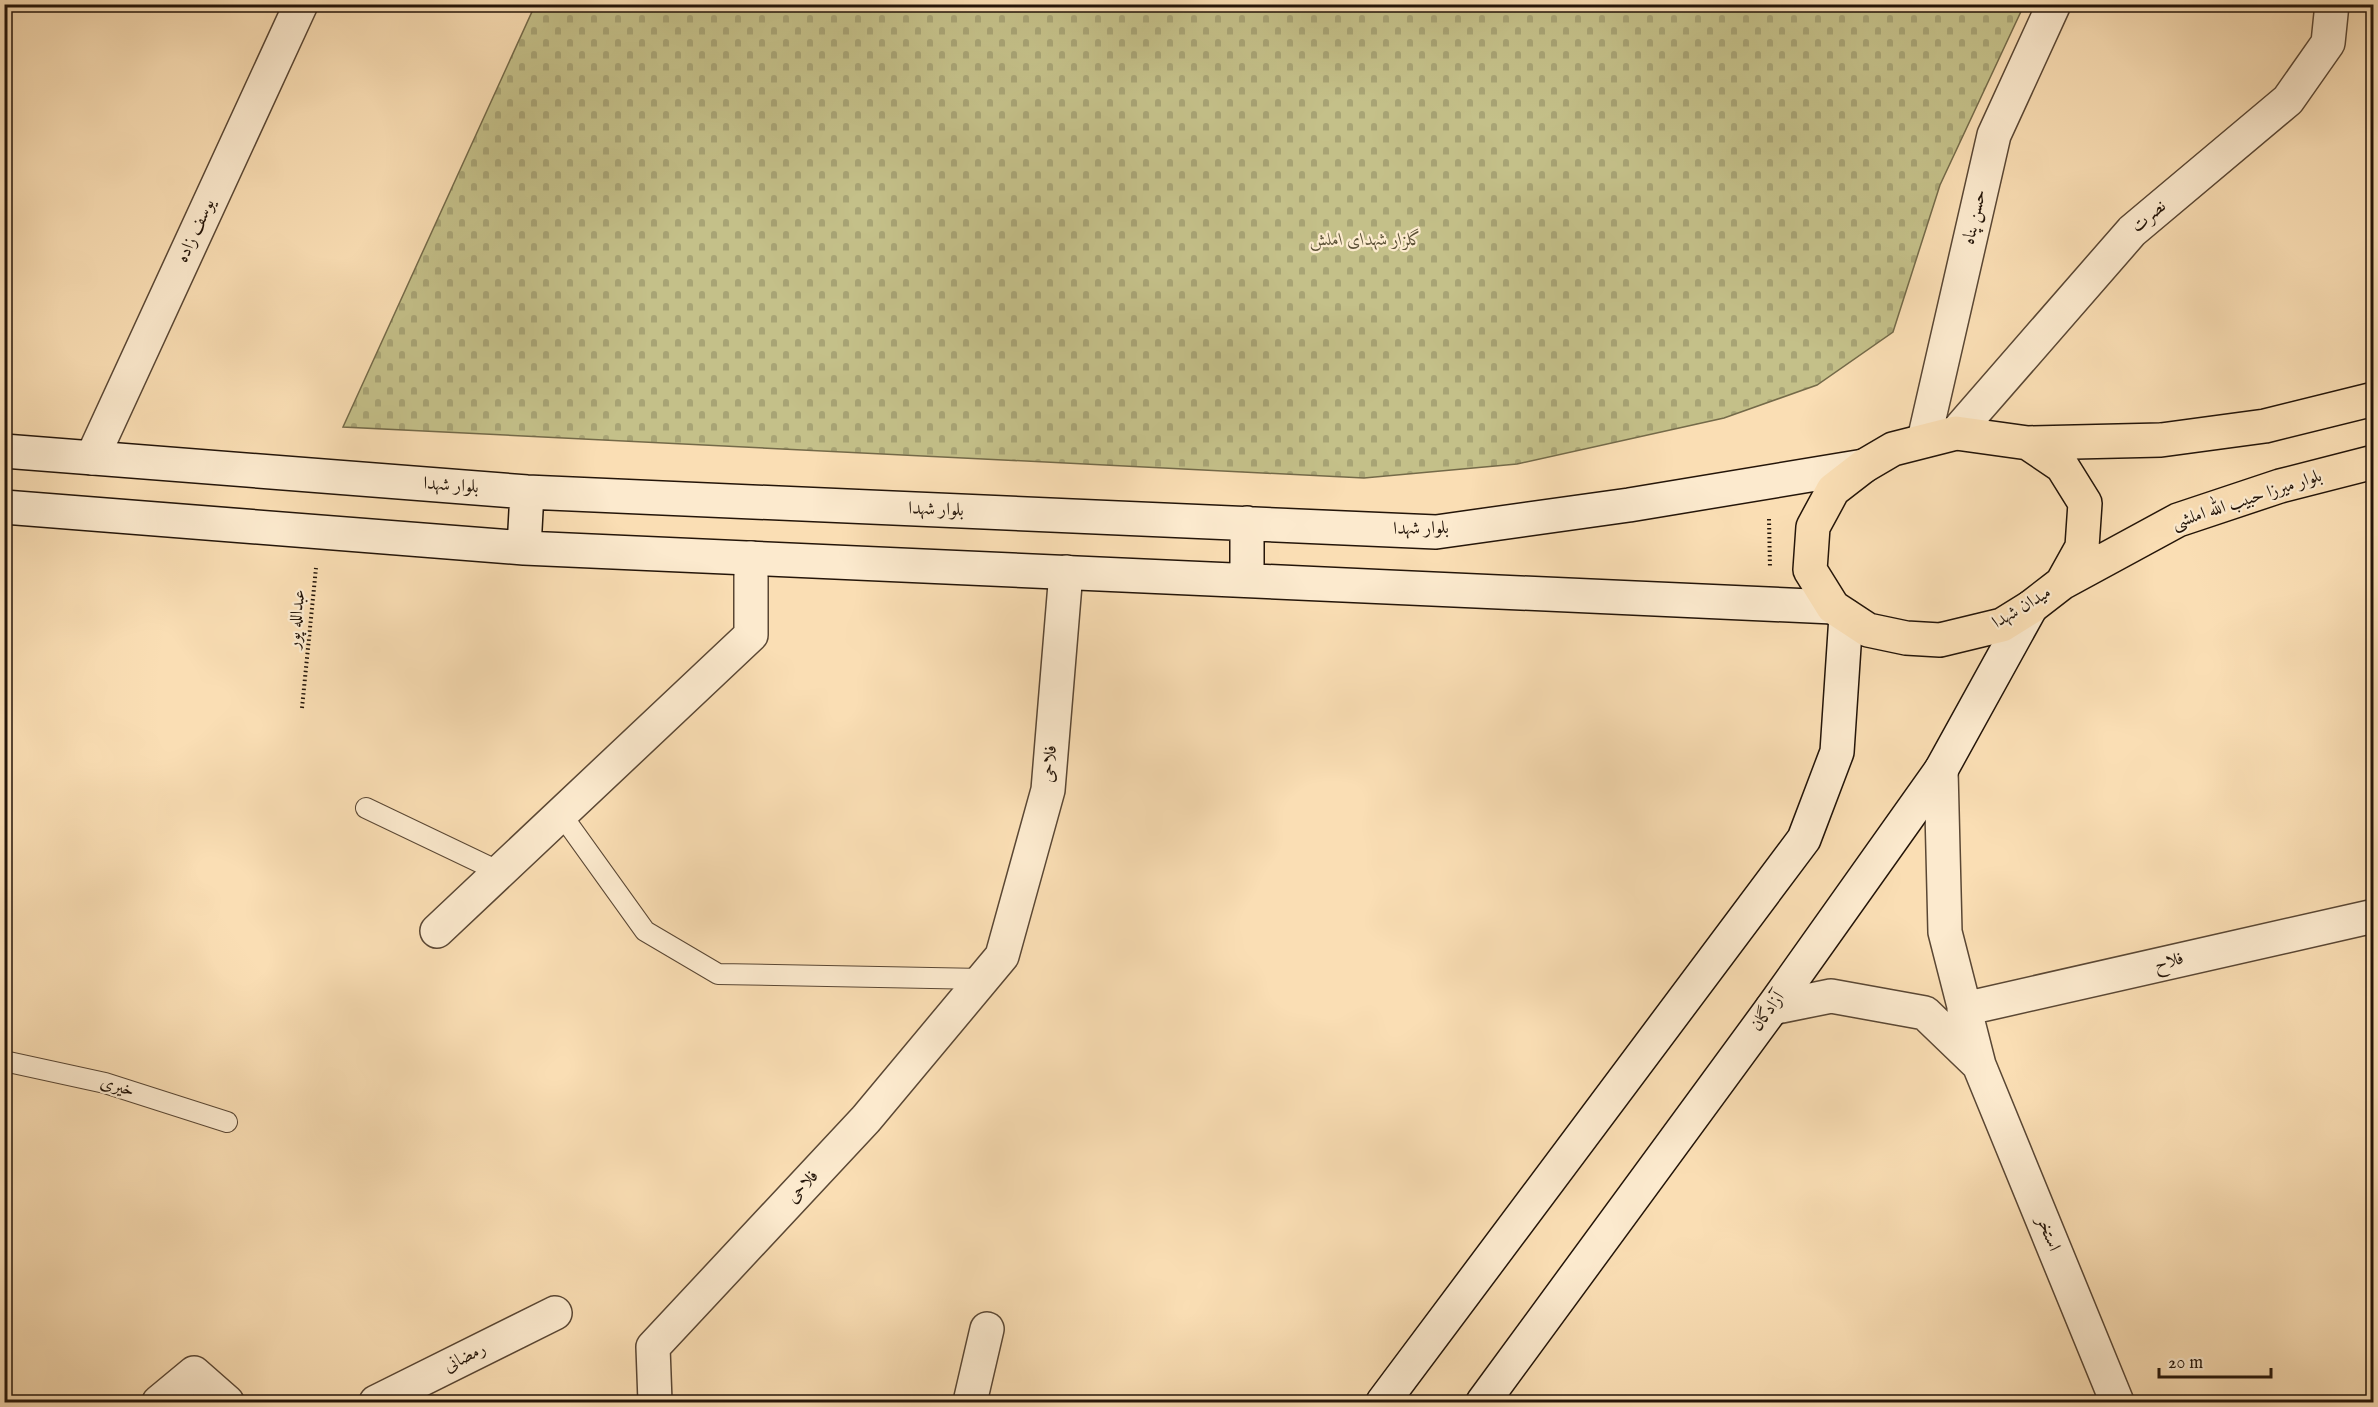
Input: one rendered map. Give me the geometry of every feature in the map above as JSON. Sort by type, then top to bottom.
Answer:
[{"type":"main road","name":"یوسف زاده","points":[[92,458],[301,4]]},
{"type":"main road","name":"حسن پناه","points":[[1924,440],[1994,135],[2054,4]]},
{"type":"main road","name":"نصرت","points":[[1956,433],[2132,231],[2288,100],[2328,43],[2332,4]]},
{"type":"main road","points":[[2028,443],[2161,440],[2265,426],[2373,399]]},
{"type":"main road","name":"میدان شهدا","points":[[1956,433],[2028,443],[2062,466],[2085,503],[2082,547],[2062,584],[2002,625],[1940,640],[1906,638],[1868,630],[1840,612],[1810,570],[1813,526],[1833,490],[1864,466],[1893,449],[1956,433]]},
{"type":"main road","name":"بلوار شهدا","points":[[4,451],[527,492],[1436,532],[1864,466]]},
{"type":"main road","name":"بلوار میرزا حبیب الله املشی","points":[[2062,584],[2178,520],[2280,486],[2373,462]]},
{"type":"main road","points":[[524,548],[527,492]]},
{"type":"main road","points":[[4,507],[524,548],[1771,604],[1840,612],[1837,752],[1804,839],[1383,1402]]},
{"type":"main road","points":[[1247,523],[1247,580]]},
{"type":"main road","points":[[437,931],[751,635],[751,558]]},
{"type":"main road","name":"فلاحی","points":[[655,1402],[653,1347],[866,1119],[1002,956],[1048,790],[1066,572]]},
{"type":"main road","name":"آزادگان","points":[[1483,1402],[1772,1008],[1941,770],[2031,607]]},
{"type":"main road","name":"استخر","points":[[1941,770],[1945,932],[1979,1065],[2117,1402]]},
{"type":"main road","name":"فلاح","points":[[1964,1009],[2373,916]]},
{"type":"main road","name":"استخر","points":[[1772,1008],[1831,996],[1924,1013],[1979,1065]]},
{"type":"main road","name":"رمضانی","points":[[376,1402],[555,1313]]},
{"type":"main road","points":[[970,1402],[987,1329]]},
{"type":"main road","points":[[159,1402],[194,1373],[226,1402]]},
{"type":"lane","points":[[366,808],[500,872]]},
{"type":"lane","points":[[561,814],[645,931],[718,974],[982,979]]},
{"type":"lane","name":"خیری","points":[[4,1061],[105,1083],[227,1122]]},
{"type":"path","points":[[1768,482],[1771,604]]},
{"type":"path","name":"عبدالله پور","points":[[302,708],[319,532]]},
{"type":"green space","name":"گلزار شهدای املش","points":[[535,4],[2024,5],[1940,185],[1893,332],[1817,385],[1724,418],[1517,464],[1364,478],[343,427]]}]
